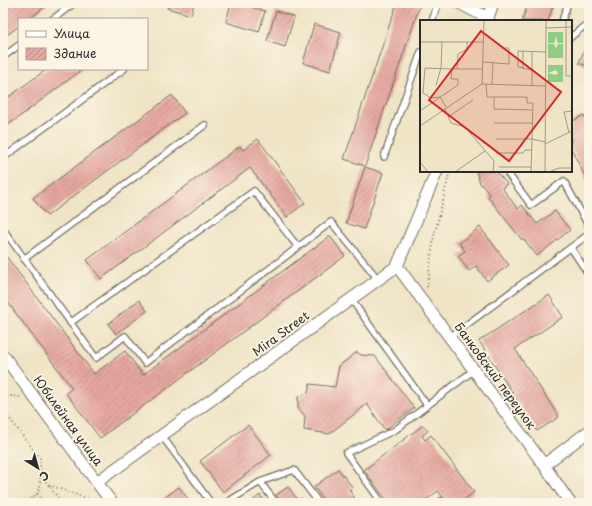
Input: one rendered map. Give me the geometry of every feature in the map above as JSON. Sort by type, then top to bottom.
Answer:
[{"type":"street","points":[[459,3],[488,20],[493,3]]},
{"type":"street","points":[[397,266],[437,172]]},
{"type":"street","name":"Mira Street","points":[[97,482],[397,266]]},
{"type":"street","name":"Банковский переулок","points":[[397,266],[544,465],[570,503]]},
{"type":"street","name":"Юбилейная улица","points":[[3,355],[112,503]]},
{"type":"street","points":[[544,465],[589,431]]},
{"type":"lane","points":[[54,18],[74,3]]},
{"type":"lane","points":[[432,20],[438,3]]},
{"type":"lane","points":[[562,20],[568,3]]},
{"type":"lane","points":[[572,36],[589,22]]},
{"type":"lane","points":[[3,57],[18,46]]},
{"type":"lane","points":[[384,157],[420,55]]},
{"type":"lane","points":[[3,158],[123,70]]},
{"type":"lane","points":[[24,259],[205,124]]},
{"type":"lane","points":[[509,172],[508,174],[531,205],[564,181],[589,227]]},
{"type":"lane","points":[[70,323],[254,191],[298,247]]},
{"type":"lane","points":[[3,230],[96,358],[125,336],[145,362],[331,222],[378,279]]},
{"type":"lane","points":[[450,337],[589,234]]},
{"type":"lane","points":[[571,248],[589,275]]},
{"type":"lane","points":[[351,299],[428,405]]},
{"type":"lane","points":[[382,503],[346,453],[395,430],[474,370]]},
{"type":"lane","points":[[162,436],[211,503]]},
{"type":"lane","points":[[226,503],[260,482],[294,470],[319,503]]},
{"type":"lane","points":[[260,482],[276,503]]},
{"type":"path","points":[[432,293],[427,287],[434,236],[450,172]]},
{"type":"path","points":[[3,410],[37,452],[40,458],[41,475],[37,494],[25,503]]},
{"type":"path","points":[[41,475],[62,503]]},
{"type":"path","points":[[49,486],[101,503]]},
{"type":"path","points":[[37,494],[44,503]]},
{"type":"building","points":[[14,3],[50,3],[30,18],[18,18],[18,27],[3,38],[3,11]]},
{"type":"building","points":[[169,3],[194,3],[191,15],[167,8]]},
{"type":"building","points":[[231,3],[238,3],[265,11],[259,32],[226,22]]},
{"type":"building","points":[[397,3],[420,5],[365,166],[344,159]]},
{"type":"building","points":[[528,3],[554,3],[548,20],[522,20]]},
{"type":"building","points":[[276,11],[294,17],[285,47],[267,41]]},
{"type":"building","points":[[314,24],[341,32],[330,71],[303,63]]},
{"type":"building","points":[[589,38],[589,67],[579,63]]},
{"type":"building","points":[[46,70],[82,70],[3,129],[3,101]]},
{"type":"building","points":[[172,95],[185,113],[47,216],[33,198]]},
{"type":"building","points":[[584,115],[589,126],[589,185],[572,150],[572,121]]},
{"type":"building","points":[[258,139],[305,203],[287,217],[250,168],[101,279],[87,260],[240,146],[243,150]]},
{"type":"building","points":[[365,167],[383,173],[364,229],[346,223]]},
{"type":"building","points":[[476,172],[497,172],[507,184],[502,188],[518,209],[522,205],[537,224],[555,211],[570,230],[537,256],[523,238],[522,240],[488,197],[490,195],[480,183]]},
{"type":"building","points":[[480,227],[509,265],[487,281],[476,266],[469,271],[458,256],[465,251],[459,243]]},
{"type":"building","points":[[330,236],[345,256],[100,438],[66,393],[72,388],[3,296],[3,252],[94,374],[125,351],[143,375]]},
{"type":"building","points":[[549,295],[563,317],[515,349],[559,417],[537,431],[479,341]]},
{"type":"building","points":[[139,300],[147,311],[116,334],[108,324]]},
{"type":"building","points":[[357,352],[361,355],[375,356],[414,408],[385,430],[367,404],[329,434],[304,430],[305,416],[298,408],[298,397],[308,393],[310,384],[335,387],[339,366]]},
{"type":"building","points":[[248,425],[271,455],[223,492],[200,461]]},
{"type":"building","points":[[423,425],[428,431],[422,436],[425,440],[431,435],[474,492],[460,503],[447,503],[438,491],[422,503],[389,503],[364,470]]},
{"type":"building","points":[[338,469],[353,488],[349,490],[358,503],[326,503],[314,487]]},
{"type":"building","points":[[179,487],[191,503],[161,503],[160,501]]},
{"type":"building","points":[[288,487],[298,500],[302,498],[306,503],[282,503],[276,495]]},
{"type":"building","points":[[260,495],[266,503],[250,503]]}]
